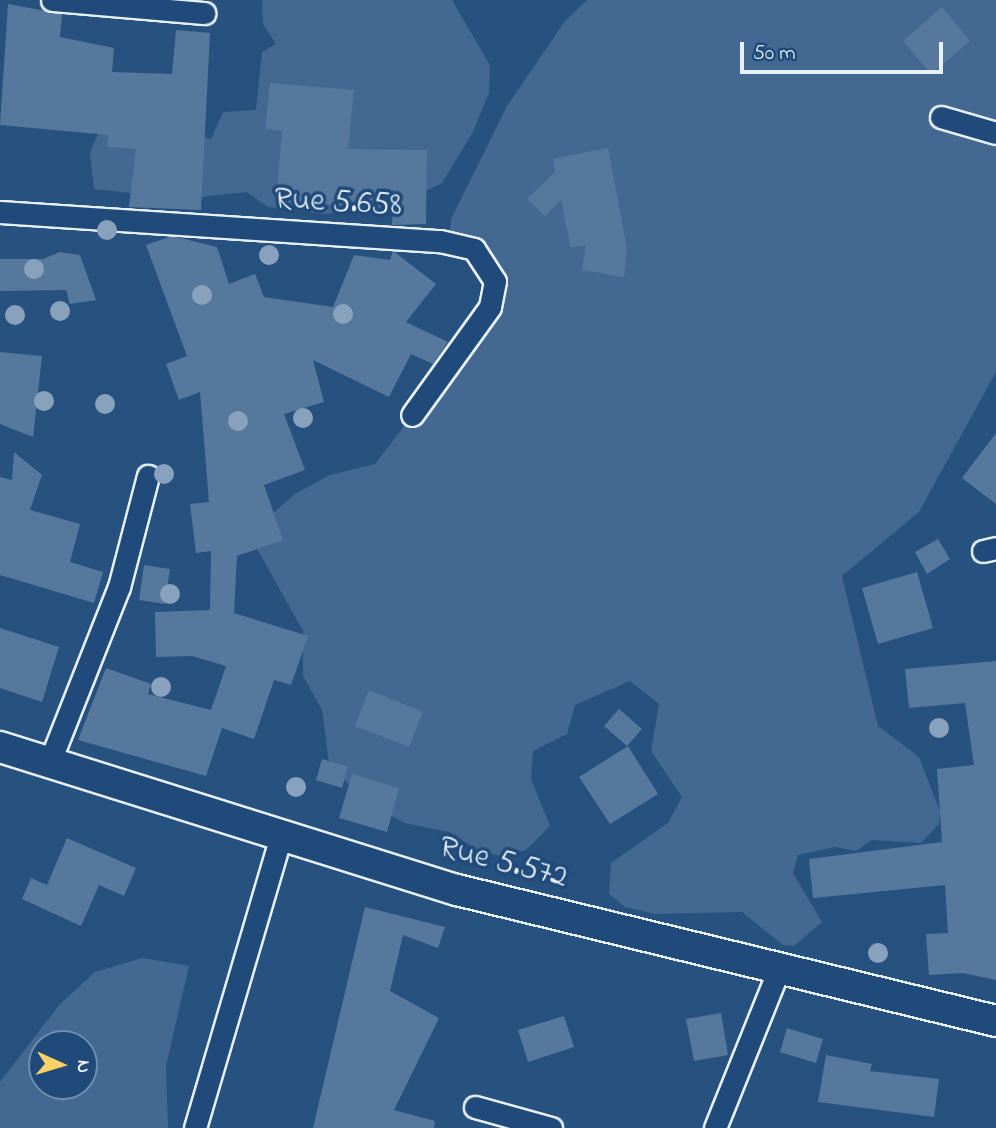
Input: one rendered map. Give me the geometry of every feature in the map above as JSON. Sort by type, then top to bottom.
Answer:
[{"type":"street","points":[[51,0],[204,13]]},
{"type":"street","points":[[941,117],[996,132]]},
{"type":"street","name":"Rue 5.658","points":[[0,212],[440,241],[474,249],[495,281],[490,307],[412,415]]},
{"type":"street","points":[[50,761],[119,587],[148,476]]},
{"type":"street","name":"Rue 5.572","points":[[0,747],[50,761],[280,839],[779,969],[996,1021]]},
{"type":"street","points":[[195,1128],[280,839]]},
{"type":"street","points":[[715,1128],[779,969]]},
{"type":"street","points":[[475,1107],[551,1128]]},
{"type":"shaded area","points":[[262,0],[452,0],[490,65],[489,93],[473,132],[442,183],[392,208],[324,214],[268,207],[247,192],[183,199],[94,189],[90,153],[100,129],[166,128],[211,139],[223,112],[256,110],[262,52],[276,44],[263,24]]},
{"type":"shaded area","points":[[587,0],[996,0],[996,372],[919,512],[842,576],[878,726],[919,757],[940,811],[939,824],[921,843],[872,840],[856,851],[835,847],[798,855],[793,873],[822,922],[794,946],[783,945],[742,912],[655,914],[625,907],[609,894],[611,863],[668,823],[682,797],[651,751],[659,704],[630,681],[575,705],[567,734],[533,751],[531,779],[550,826],[526,850],[500,856],[481,852],[449,832],[404,823],[361,798],[329,763],[322,710],[303,676],[303,631],[256,547],[264,521],[295,494],[330,475],[375,464],[452,364],[469,356],[494,276],[450,233],[451,219],[507,106],[565,21]]},
{"type":"shaded area","points":[[142,958],[189,966],[166,1066],[168,1128],[0,1128],[0,1082],[28,1045],[28,1100],[98,1100],[98,1030],[40,1030],[59,1005],[95,972]]},
{"type":"building","points":[[8,4],[62,14],[60,37],[114,48],[112,72],[172,74],[176,30],[210,33],[201,210],[129,207],[136,149],[107,147],[108,135],[0,125]]},
{"type":"building","points":[[942,7],[970,41],[931,74],[903,41]]},
{"type":"building","points":[[270,83],[354,90],[348,149],[427,150],[426,224],[392,225],[393,207],[276,202],[282,131],[265,129]]},
{"type":"building","points":[[608,148],[627,248],[624,277],[582,270],[586,245],[571,248],[561,200],[545,216],[527,199],[555,172],[553,159]]},
{"type":"building","points":[[172,236],[217,247],[229,284],[255,274],[264,297],[333,307],[354,255],[390,260],[393,251],[436,284],[406,322],[448,342],[433,364],[411,354],[389,397],[313,360],[324,402],[284,414],[305,470],[264,485],[283,540],[237,556],[234,613],[308,636],[291,685],[274,680],[254,739],[222,728],[206,776],[78,740],[106,668],[151,684],[148,694],[211,710],[226,666],[192,656],[156,657],[155,612],[210,610],[211,551],[196,553],[190,504],[209,502],[200,392],[179,400],[166,364],[187,356],[146,245]]},
{"type":"building","points":[[60,252],[80,255],[96,300],[70,304],[66,290],[0,291],[0,259],[43,259]]},
{"type":"building","points":[[0,352],[42,356],[33,437],[0,424]]},
{"type":"building","points":[[996,433],[996,504],[962,478]]},
{"type":"building","points":[[14,452],[42,475],[30,510],[80,524],[70,562],[103,572],[94,603],[0,575],[0,477],[12,480]]},
{"type":"building","points":[[938,539],[950,559],[927,574],[915,552]]},
{"type":"building","points":[[144,565],[170,569],[165,604],[139,600]]},
{"type":"building","points":[[917,572],[933,628],[878,644],[862,588]]},
{"type":"building","points":[[0,628],[59,647],[42,702],[0,688]]},
{"type":"building","points":[[996,661],[996,980],[963,973],[929,975],[926,934],[948,933],[945,885],[813,898],[809,859],[942,842],[937,769],[974,765],[965,703],[909,708],[905,669]]},
{"type":"building","points":[[369,690],[423,712],[409,747],[355,726]]},
{"type":"building","points":[[619,709],[642,729],[627,746],[604,726]]},
{"type":"building","points":[[628,746],[658,794],[610,824],[579,777]]},
{"type":"building","points":[[322,759],[348,767],[342,788],[316,780]]},
{"type":"building","points":[[352,774],[399,788],[387,832],[339,818]]},
{"type":"building","points":[[67,838],[136,868],[124,896],[99,885],[81,926],[22,899],[31,878],[47,885]]},
{"type":"building","points":[[365,907],[445,927],[438,948],[403,935],[390,991],[439,1018],[394,1110],[435,1121],[434,1128],[313,1128]]},
{"type":"building","points":[[721,1013],[728,1055],[694,1061],[686,1019]]},
{"type":"building","points":[[564,1016],[574,1047],[528,1062],[518,1030]]},
{"type":"building","points":[[787,1028],[823,1039],[816,1063],[780,1052]]},
{"type":"building","points":[[826,1055],[872,1064],[870,1071],[939,1079],[934,1117],[818,1102]]}]
